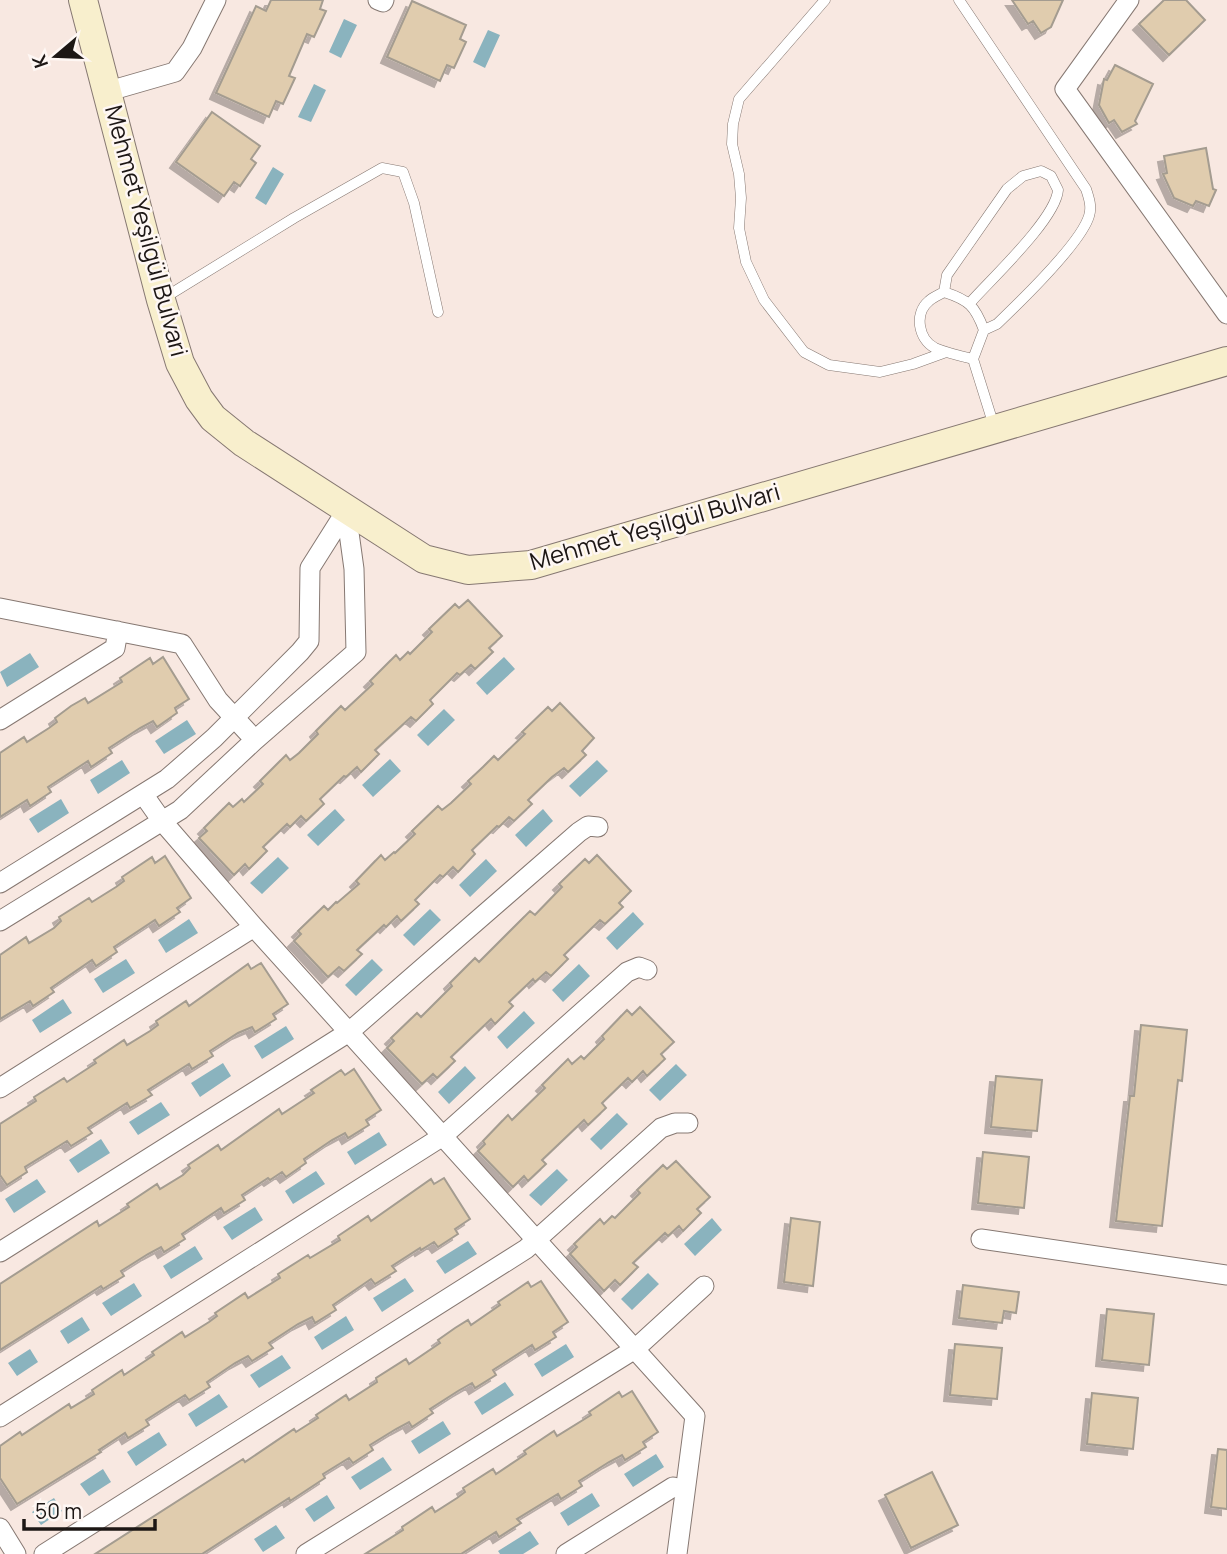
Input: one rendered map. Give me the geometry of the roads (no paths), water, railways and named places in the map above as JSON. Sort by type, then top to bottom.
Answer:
[{"type":"main road","name":"Mehmet Yeşilgül Bulvari","points":[[83,0],[161,300],[180,363],[199,400],[213,418],[244,443],[424,559],[468,570],[531,565],[1227,361]]},
{"type":"street","points":[[109,92],[175,72],[192,48],[216,0]]},
{"type":"street","points":[[378,0],[384,0]]},
{"type":"street","points":[[1129,0],[1065,89],[1227,314]]},
{"type":"street","points":[[0,883],[167,779],[214,738],[309,641],[310,568],[346,511]]},
{"type":"street","points":[[0,921],[186,805],[255,740],[356,652],[354,569],[346,511]]},
{"type":"street","points":[[0,608],[182,644],[218,700],[255,740]]},
{"type":"street","points":[[0,720],[114,648],[118,631]]},
{"type":"street","points":[[167,779],[186,805]]},
{"type":"street","points":[[143,794],[162,821],[254,928],[695,1416],[677,1554]]},
{"type":"street","points":[[0,1252],[349,1032],[579,832],[588,826],[598,827]]},
{"type":"street","points":[[0,1088],[254,928]]},
{"type":"street","points":[[0,1417],[443,1136],[627,972],[639,967],[648,970]]},
{"type":"street","points":[[44,1554],[537,1241],[661,1128],[675,1123],[688,1124]]},
{"type":"street","points":[[981,1239],[1227,1275]]},
{"type":"street","points":[[306,1554],[635,1349],[704,1286]]},
{"type":"street","points":[[566,1554],[673,1488],[685,1490]]},
{"type":"street","points":[[0,1528],[16,1554]]},
{"type":"lane","points":[[825,0],[739,99],[732,144],[739,174],[739,228],[746,262],[765,300],[804,352],[829,365],[880,372],[946,352]]},
{"type":"lane","points":[[958,0],[1086,189],[1090,200],[1089,215],[1085,223],[1061,257],[998,324],[984,330]]},
{"type":"lane","points":[[161,300],[294,218],[382,168],[403,172],[414,202],[438,312]]},
{"type":"lane","points":[[944,292],[947,275],[1007,189],[1029,174],[1041,172],[1051,176],[1058,190],[1051,211],[1039,228],[969,304]]},
{"type":"lane","points":[[973,359],[933,347],[925,340],[920,327],[920,314],[928,301],[944,292],[960,297],[976,310],[984,330],[973,359],[994,429]]},
{"type":"water","points":[[344,19],[357,25],[341,58],[329,52]]},
{"type":"water","points":[[488,30],[500,35],[485,68],[473,62]]},
{"type":"water","points":[[314,84],[326,90],[311,122],[298,117]]},
{"type":"water","points":[[273,167],[284,174],[266,205],[255,198]]},
{"type":"water","points":[[30,653],[39,667],[7,687],[0,672]]},
{"type":"water","points":[[504,657],[515,669],[487,695],[476,683]]},
{"type":"water","points":[[444,709],[455,720],[428,746],[417,735]]},
{"type":"water","points":[[187,720],[196,734],[164,754],[155,741]]},
{"type":"water","points":[[390,759],[401,771],[373,797],[362,785]]},
{"type":"water","points":[[122,760],[130,773],[98,794],[90,780]]},
{"type":"water","points":[[597,760],[608,771],[580,797],[569,786]]},
{"type":"water","points":[[61,799],[69,813],[38,833],[29,819]]},
{"type":"water","points":[[335,809],[345,820],[318,846],[307,835]]},
{"type":"water","points":[[543,809],[553,821],[526,847],[515,835]]},
{"type":"water","points":[[278,857],[289,868],[262,894],[250,883]]},
{"type":"water","points":[[486,859],[497,871],[470,897],[459,885]]},
{"type":"water","points":[[430,909],[441,920],[414,946],[403,935]]},
{"type":"water","points":[[633,912],[644,924],[617,950],[606,938]]},
{"type":"water","points":[[189,919],[198,933],[166,953],[158,940]]},
{"type":"water","points":[[126,959],[135,973],[103,993],[94,979]]},
{"type":"water","points":[[372,959],[383,970],[356,996],[345,985]]},
{"type":"water","points":[[579,964],[590,976],[563,1002],[552,990]]},
{"type":"water","points":[[63,999],[72,1013],[40,1033],[32,1020]]},
{"type":"water","points":[[524,1011],[535,1023],[507,1049],[497,1037]]},
{"type":"water","points":[[286,1026],[294,1039],[262,1059],[254,1046]]},
{"type":"water","points":[[223,1063],[231,1076],[200,1097],[191,1083]]},
{"type":"water","points":[[676,1064],[687,1075],[660,1101],[649,1090]]},
{"type":"water","points":[[465,1066],[476,1078],[449,1104],[438,1092]]},
{"type":"water","points":[[161,1102],[170,1115],[138,1135],[129,1122]]},
{"type":"water","points":[[617,1113],[628,1124],[601,1150],[590,1139]]},
{"type":"water","points":[[379,1132],[387,1145],[355,1165],[347,1152]]},
{"type":"water","points":[[101,1139],[110,1153],[78,1173],[69,1160]]},
{"type":"water","points":[[557,1169],[568,1180],[541,1206],[529,1195]]},
{"type":"water","points":[[316,1171],[325,1184],[293,1204],[285,1191]]},
{"type":"water","points":[[37,1179],[46,1192],[14,1213],[5,1199]]},
{"type":"water","points":[[255,1207],[263,1220],[232,1240],[223,1227]]},
{"type":"water","points":[[712,1218],[722,1230],[695,1256],[684,1244]]},
{"type":"water","points":[[468,1241],[477,1254],[445,1274],[436,1261]]},
{"type":"water","points":[[195,1246],[203,1259],[171,1279],[163,1266]]},
{"type":"water","points":[[648,1273],[659,1284],[632,1310],[621,1299]]},
{"type":"water","points":[[405,1278],[414,1291],[382,1312],[373,1298]]},
{"type":"water","points":[[134,1283],[142,1296],[111,1316],[102,1303]]},
{"type":"water","points":[[346,1316],[354,1330],[322,1350],[314,1337]]},
{"type":"water","points":[[82,1317],[90,1330],[68,1344],[60,1331]]},
{"type":"water","points":[[566,1344],[574,1357],[542,1377],[534,1364]]},
{"type":"water","points":[[30,1349],[38,1362],[17,1376],[8,1363]]},
{"type":"water","points":[[282,1355],[291,1368],[259,1388],[250,1375]]},
{"type":"water","points":[[505,1382],[514,1395],[482,1415],[474,1402]]},
{"type":"water","points":[[219,1394],[228,1407],[196,1427],[188,1414]]},
{"type":"water","points":[[443,1421],[451,1434],[419,1454],[411,1441]]},
{"type":"water","points":[[159,1432],[167,1445],[136,1466],[127,1452]]},
{"type":"water","points":[[656,1454],[664,1467],[633,1487],[624,1474]]},
{"type":"water","points":[[383,1457],[392,1470],[360,1490],[351,1477]]},
{"type":"water","points":[[103,1469],[111,1482],[89,1496],[80,1484]]},
{"type":"water","points":[[592,1493],[600,1506],[568,1526],[560,1513]]},
{"type":"water","points":[[327,1495],[335,1508],[314,1522],[305,1509]]},
{"type":"water","points":[[54,1498],[62,1511],[41,1525],[32,1512]]},
{"type":"water","points":[[276,1525],[285,1538],[263,1552],[254,1539]]},
{"type":"water","points":[[530,1531],[539,1544],[523,1554],[500,1554],[498,1551]]}]
